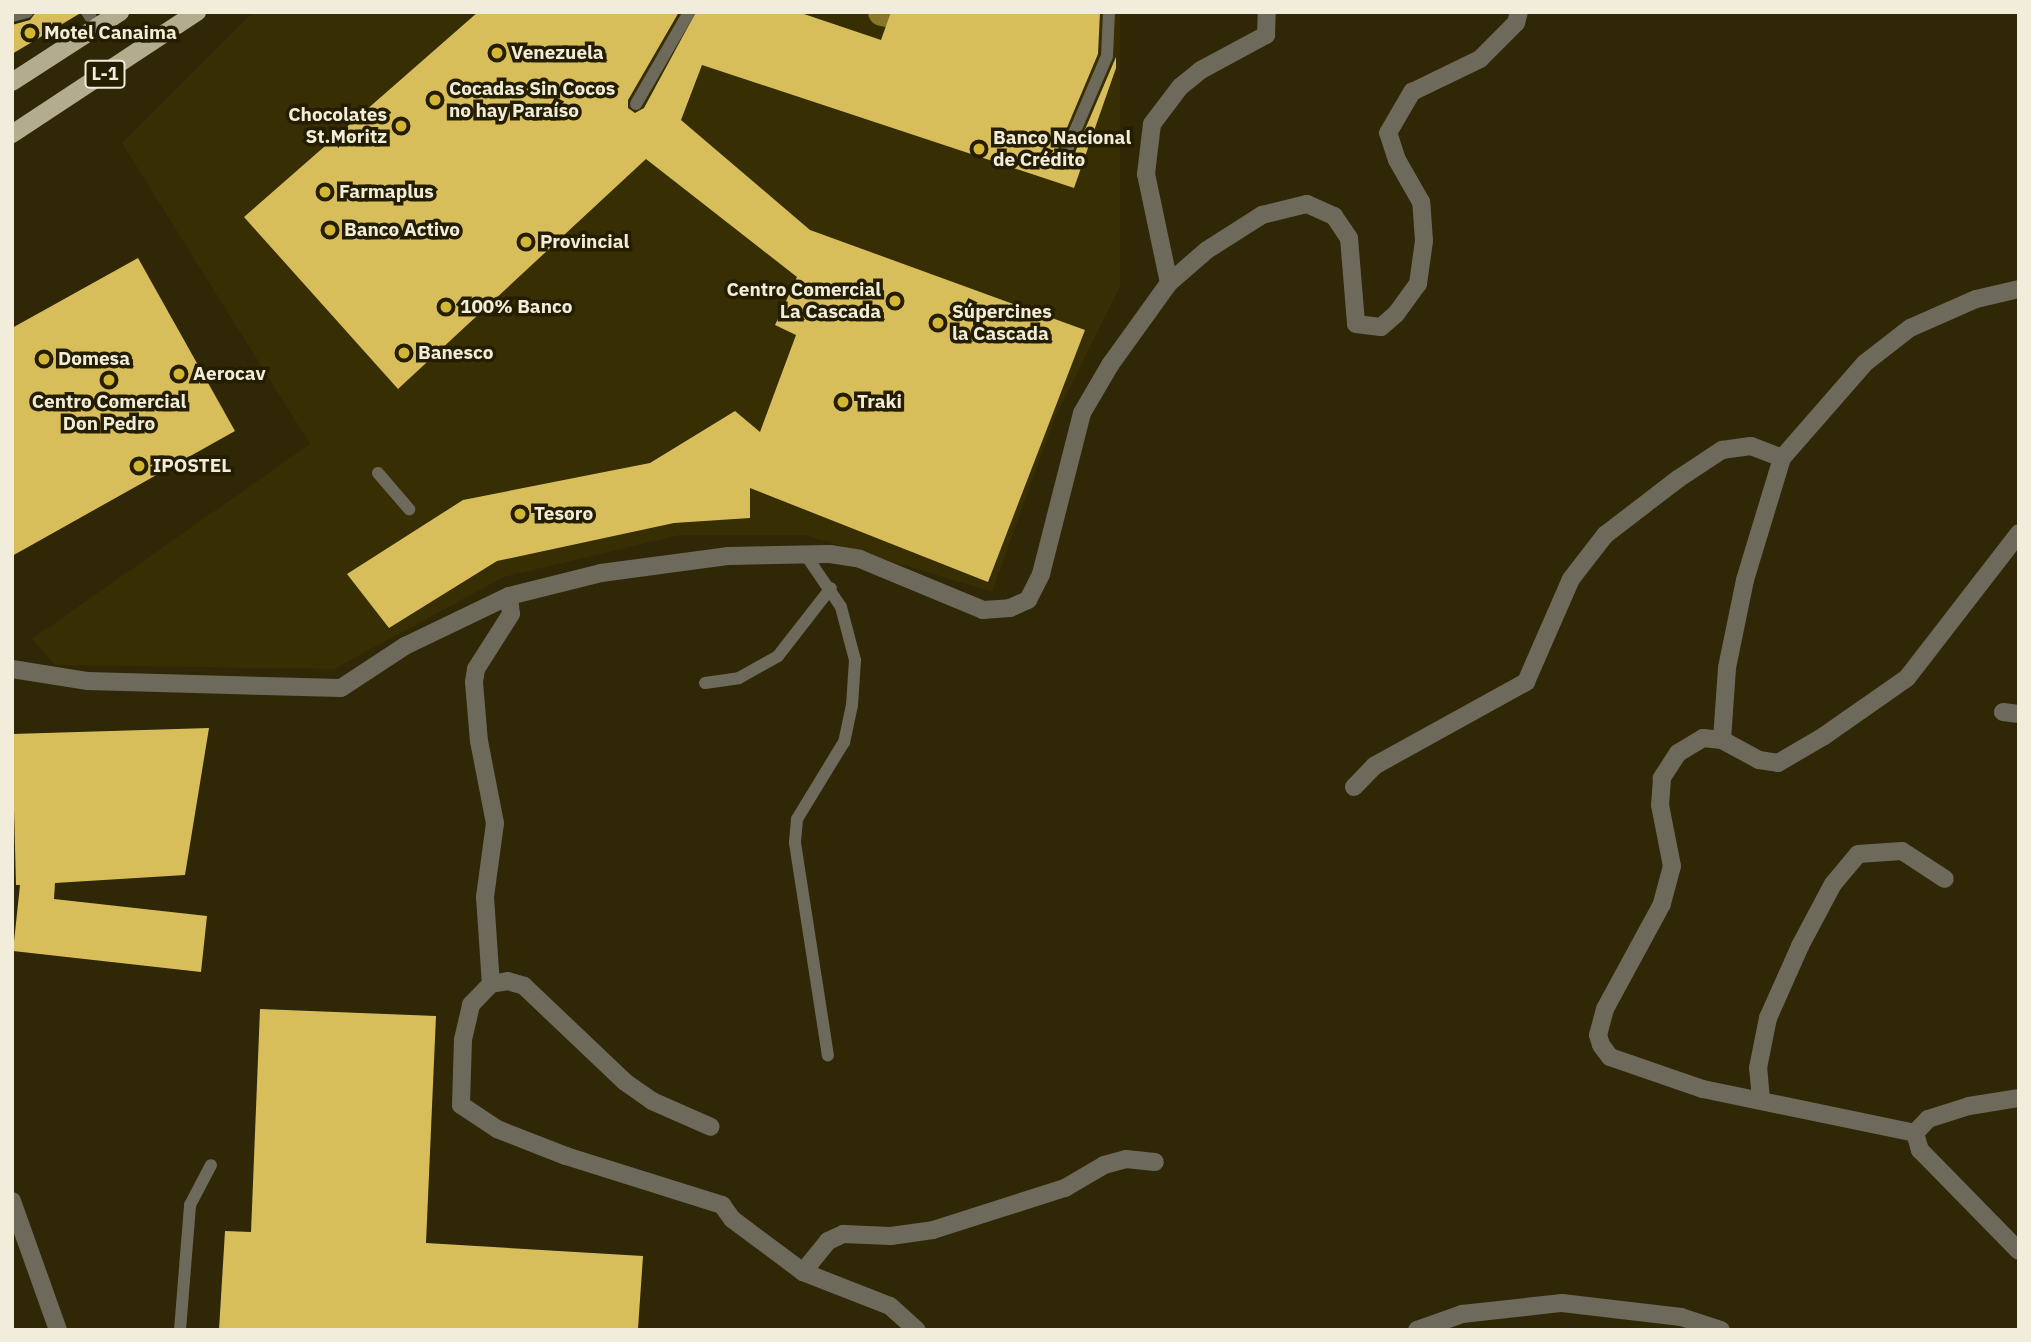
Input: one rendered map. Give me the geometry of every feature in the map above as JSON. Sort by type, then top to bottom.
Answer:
[{"type":"main road","name":"L-1","points":[[12,82],[92,20],[120,12]]},
{"type":"main road","name":"L-1","points":[[12,134],[197,12]]},
{"type":"street","points":[[1169,284],[1146,174],[1152,124],[1180,87],[1201,70],[1266,35],[1268,12]]},
{"type":"street","points":[[12,669],[88,681],[341,688],[405,646],[509,596],[601,573],[729,556],[805,554],[860,559],[983,610],[1010,608],[1028,600],[1041,574],[1082,414],[1110,365],[1169,284],[1206,250],[1262,215],[1307,204],[1334,216],[1349,238],[1356,324],[1381,327],[1418,284],[1424,241],[1421,202],[1397,160],[1388,133],[1412,92],[1480,59],[1516,23],[1519,12]]},
{"type":"street","points":[[1722,740],[1727,668],[1745,580],[1782,458],[1865,363],[1910,328],[1976,299],[2019,289]]},
{"type":"street","points":[[1354,787],[1374,766],[1527,682],[1571,579],[1605,535],[1678,479],[1722,450],[1751,446],[1782,458]]},
{"type":"street","points":[[1915,1133],[1703,1089],[1610,1057],[1598,1035],[1605,1009],[1662,904],[1672,866],[1660,805],[1662,778],[1678,753],[1703,738],[1722,740],[1759,760],[1778,763],[1835,729],[1907,678],[2019,533]]},
{"type":"street","points":[[491,984],[485,897],[495,822],[479,741],[474,682],[476,669],[511,614],[509,596]]},
{"type":"street","points":[[1761,1100],[1758,1068],[1768,1018],[1800,946],[1833,884],[1857,854],[1902,851],[1945,879]]},
{"type":"street","points":[[711,1127],[652,1101],[625,1083],[593,1047],[524,986],[508,981],[491,984],[471,1005],[463,1040],[461,1105],[470,1114],[566,1156],[722,1205],[732,1219],[803,1272],[890,1306],[917,1330]]},
{"type":"street","points":[[1915,1133],[1928,1119],[1969,1106],[2019,1098]]},
{"type":"street","points":[[1915,1133],[1920,1150],[2019,1251]]},
{"type":"street","points":[[803,1272],[828,1241],[843,1234],[891,1236],[933,1230],[1065,1188],[1104,1166],[1126,1159],[1155,1162]]},
{"type":"street","points":[[12,1201],[58,1330]]},
{"type":"street","points":[[1417,1330],[1462,1314],[1562,1303],[1681,1317],[1721,1330]]},
{"type":"lane","points":[[12,16],[27,12]]},
{"type":"lane","points":[[1066,152],[1107,56],[1109,12]]},
{"type":"lane","points":[[636,104],[688,14]]},
{"type":"lane","points":[[378,473],[409,509]]},
{"type":"lane","points":[[805,554],[831,588],[841,607],[855,660],[852,705],[844,742],[797,819],[795,843],[828,1055]]},
{"type":"lane","points":[[705,683],[738,678],[778,656],[831,588]]},
{"type":"lane","points":[[180,1330],[190,1205],[211,1165]]},
{"type":"shaded area","name":"Centro Comercial La Cascada","points":[[253,12],[1120,12],[1120,286],[1054,420],[992,592],[805,535],[680,535],[504,577],[334,669],[55,665],[32,639],[310,444],[122,143]]},
{"type":"building","name":"Motel Canaima","points":[[36,12],[79,14],[12,54],[12,25],[30,20]]},
{"type":"building","name":"Centro Comercial La Cascada","points":[[478,12],[679,12],[628,100],[628,108],[635,113],[644,108],[696,12],[798,12],[881,40],[891,12],[1100,12],[1098,54],[1058,149],[1062,160],[1074,155],[1116,57],[1116,68],[1074,188],[702,65],[681,120],[810,230],[1085,330],[988,582],[750,488],[750,518],[674,523],[497,561],[389,628],[347,574],[463,500],[650,463],[735,411],[760,432],[796,335],[775,325],[797,277],[646,159],[398,389],[244,217]]},
{"type":"building","name":"Centro Comercial Don Pedro","points":[[138,258],[235,431],[12,556],[12,328]]},
{"type":"building","points":[[209,728],[185,875],[55,883],[54,899],[207,916],[201,972],[13,951],[20,885],[16,885],[12,734]]},
{"type":"building","points":[[260,1009],[436,1016],[426,1243],[643,1256],[638,1329],[219,1330],[225,1231],[251,1232]]},
{"type":"waterway","points":[[882,12],[886,13]]},
{"type":"place","name":"Motel Canaima","points":[[30,33]]},
{"type":"place","name":"Venezuela","points":[[497,53]]},
{"type":"place","name":"Cocadas Sin Cocos no hay Paraíso","points":[[435,100]]},
{"type":"place","name":"Chocolates St.Moritz","points":[[401,126]]},
{"type":"place","name":"Banco Nacional de Crédito","points":[[979,149]]},
{"type":"place","name":"Farmaplus","points":[[325,192]]},
{"type":"place","name":"Banco Activo","points":[[330,230]]},
{"type":"place","name":"Provincial","points":[[526,242]]},
{"type":"place","name":"Centro Comercial La Cascada","points":[[895,301]]},
{"type":"place","name":"100% Banco","points":[[446,307]]},
{"type":"place","name":"Súpercines la Cascada","points":[[938,323]]},
{"type":"place","name":"Banesco","points":[[404,353]]},
{"type":"place","name":"Domesa","points":[[44,359]]},
{"type":"place","name":"Aerocav","points":[[179,374]]},
{"type":"place","name":"Centro Comercial Don Pedro","points":[[109,380]]},
{"type":"place","name":"Traki","points":[[843,402]]},
{"type":"place","name":"IPOSTEL","points":[[139,466]]},
{"type":"place","name":"Tesoro","points":[[520,514]]}]
